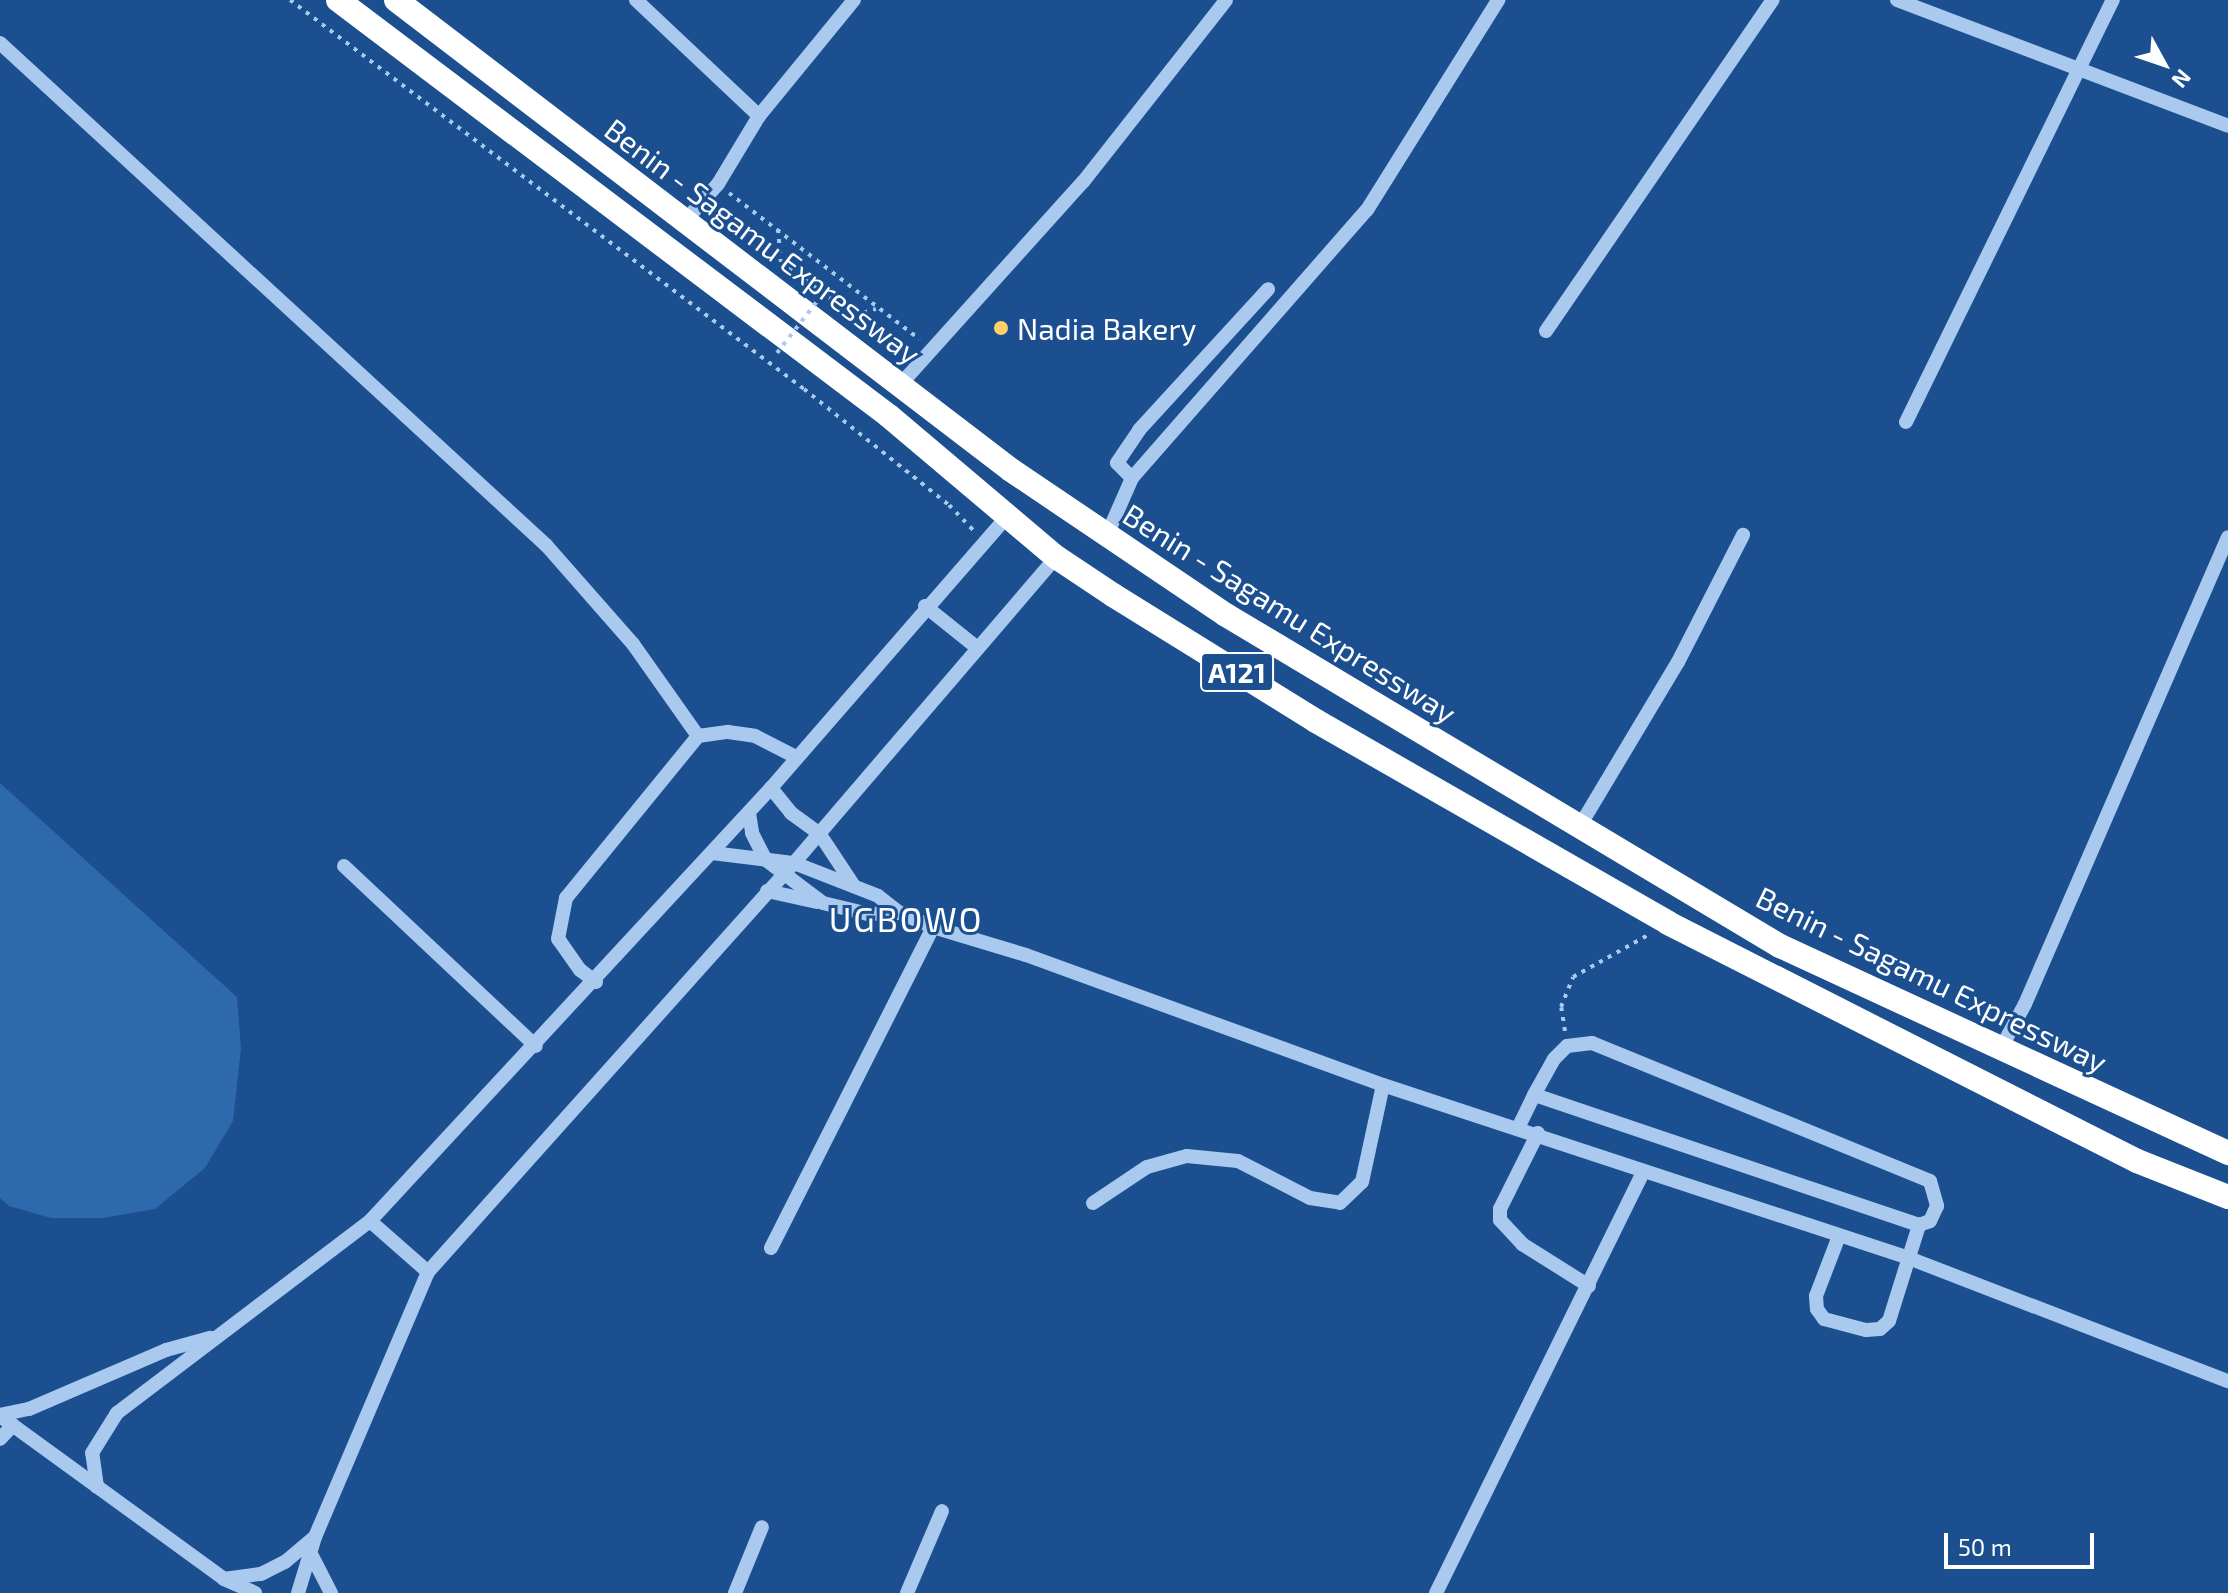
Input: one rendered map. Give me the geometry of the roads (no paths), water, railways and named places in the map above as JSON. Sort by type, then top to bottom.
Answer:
[{"type":"highway","name":"A121","points":[[338,0],[588,185],[1009,514],[1056,557],[1316,721],[1668,923],[2137,1161],[2228,1197]]},
{"type":"highway","name":"Benin - Sagamu Expressway","points":[[396,0],[899,386],[1107,535],[1226,615],[1578,829],[1780,946],[2090,1093],[2228,1153]]},
{"type":"highway","points":[[2076,1129],[2090,1093]]},
{"type":"street","points":[[636,0],[759,116]]},
{"type":"street","points":[[685,221],[718,184],[759,116],[854,0]]},
{"type":"street","points":[[899,386],[1083,182],[1226,0]]},
{"type":"street","points":[[1107,535],[1132,478],[1367,210],[1498,0]]},
{"type":"street","points":[[1546,331],[1773,0]]},
{"type":"street","points":[[1897,0],[2079,66],[2228,126]]},
{"type":"street","points":[[1906,422],[2113,0]]},
{"type":"street","points":[[0,43],[546,545],[633,644],[698,736]]},
{"type":"street","points":[[1132,478],[1117,463],[1139,430],[1268,289]]},
{"type":"street","points":[[97,1487],[92,1453],[101,1432],[214,1338],[370,1221],[596,982],[749,813],[982,540],[1009,514]]},
{"type":"street","points":[[1578,829],[1678,662],[1743,535]]},
{"type":"street","points":[[2000,1050],[2025,1004],[2228,537]]},
{"type":"street","points":[[298,1593],[312,1556],[315,1537],[428,1272],[794,863],[975,646],[1056,557]]},
{"type":"street","points":[[925,606],[975,646]]},
{"type":"street","points":[[596,982],[580,970],[558,939],[566,898],[698,736],[728,732],[755,736],[796,757]]},
{"type":"street","points":[[771,788],[791,813],[819,833],[854,886]]},
{"type":"street","points":[[749,813],[752,833],[766,860],[823,903]]},
{"type":"street","points":[[712,853],[794,863],[854,886],[900,913],[933,927],[1026,955],[1383,1085],[1519,1126],[1644,1171],[1906,1257],[2228,1381]]},
{"type":"street","points":[[344,866],[536,1046]]},
{"type":"street","points":[[767,891],[868,914],[900,913]]},
{"type":"street","points":[[771,1248],[933,927]]},
{"type":"street","points":[[1519,1126],[1534,1095],[1567,1046],[1592,1043],[1930,1181],[1937,1206],[1930,1221],[1919,1225],[1534,1095]]},
{"type":"street","points":[[1093,1203],[1147,1167],[1187,1156],[1238,1161],[1310,1198],[1340,1203],[1362,1182],[1383,1085]]},
{"type":"street","points":[[1538,1133],[1500,1209],[1500,1220],[1522,1244],[1589,1286]]},
{"type":"street","points":[[1436,1593],[1512,1430],[1589,1286],[1644,1171]]},
{"type":"street","points":[[370,1221],[428,1272]]},
{"type":"street","points":[[1839,1236],[1816,1296],[1824,1319],[1866,1330],[1880,1329],[1889,1321],[1906,1257],[1919,1225]]},
{"type":"street","points":[[0,1415],[40,1405],[166,1350],[214,1338]]},
{"type":"street","points":[[0,1415],[224,1579],[255,1593]]},
{"type":"street","points":[[0,1439],[13,1425]]},
{"type":"street","points":[[907,1593],[942,1511]]},
{"type":"street","points":[[735,1593],[762,1527]]},
{"type":"street","points":[[224,1579],[261,1574],[285,1562],[315,1537]]},
{"type":"street","points":[[312,1556],[331,1593]]},
{"type":"place","name":"Nadia Bakery","points":[[1001,328]]},
{"type":"district","name":"UGBOWO","points":[[906,919]]}]
